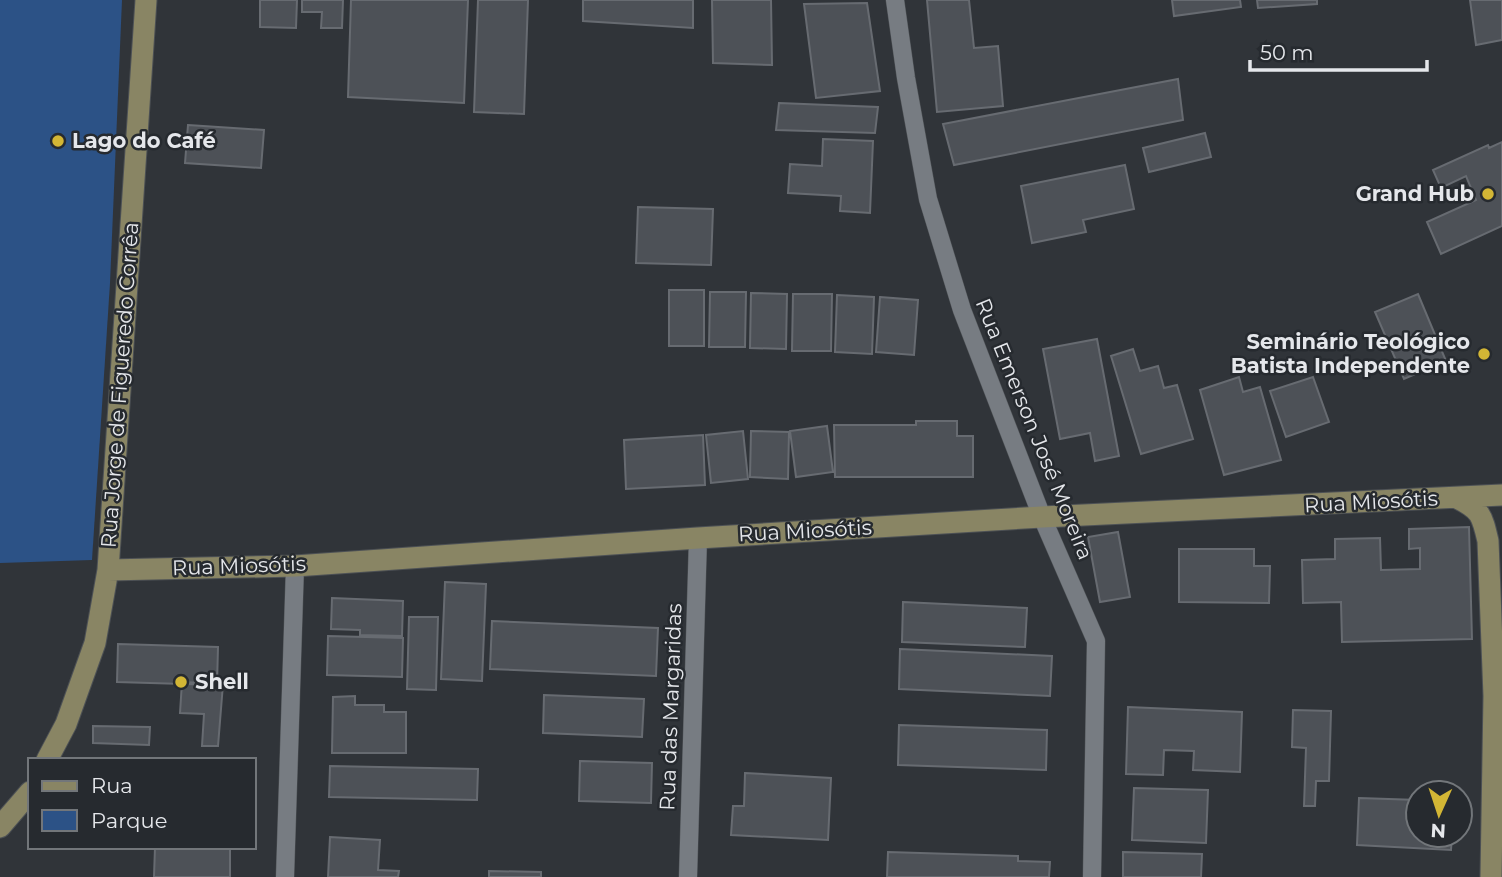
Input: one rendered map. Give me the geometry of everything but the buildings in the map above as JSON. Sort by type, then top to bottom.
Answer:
[{"type":"street","name":"Rua Jorge de Figueredo Corrêa","points":[[48,758],[66,724],[95,643],[108,570],[146,0]]},
{"type":"street","name":"Rua Emerson José Moreira","points":[[895,0],[928,199],[962,310],[1042,517],[1096,641],[1092,877]]},
{"type":"street","name":"Rua Miosótis","points":[[108,570],[295,566],[1042,517],[1502,495]]},
{"type":"street","points":[[1457,498],[1476,507],[1483,518],[1488,541],[1494,696],[1491,877]]},
{"type":"street","points":[[1488,541],[1502,524]]},
{"type":"street","name":"Rua das Margaridas","points":[[688,877],[698,538]]},
{"type":"street","points":[[285,877],[295,566]]},
{"type":"street","points":[[1489,583],[1502,604]]},
{"type":"street","points":[[0,827],[28,794]]},
{"type":"green space","name":"Lago do Café","points":[[0,0],[122,0],[110,283],[92,560],[0,563]]},
{"type":"place","name":"Lago do Café","points":[[58,141]]},
{"type":"place","name":"Grand Hub","points":[[1488,194]]},
{"type":"place","name":"Seminário Teológico Batista Independente","points":[[1484,354]]},
{"type":"place","name":"Shell","points":[[181,682]]}]
